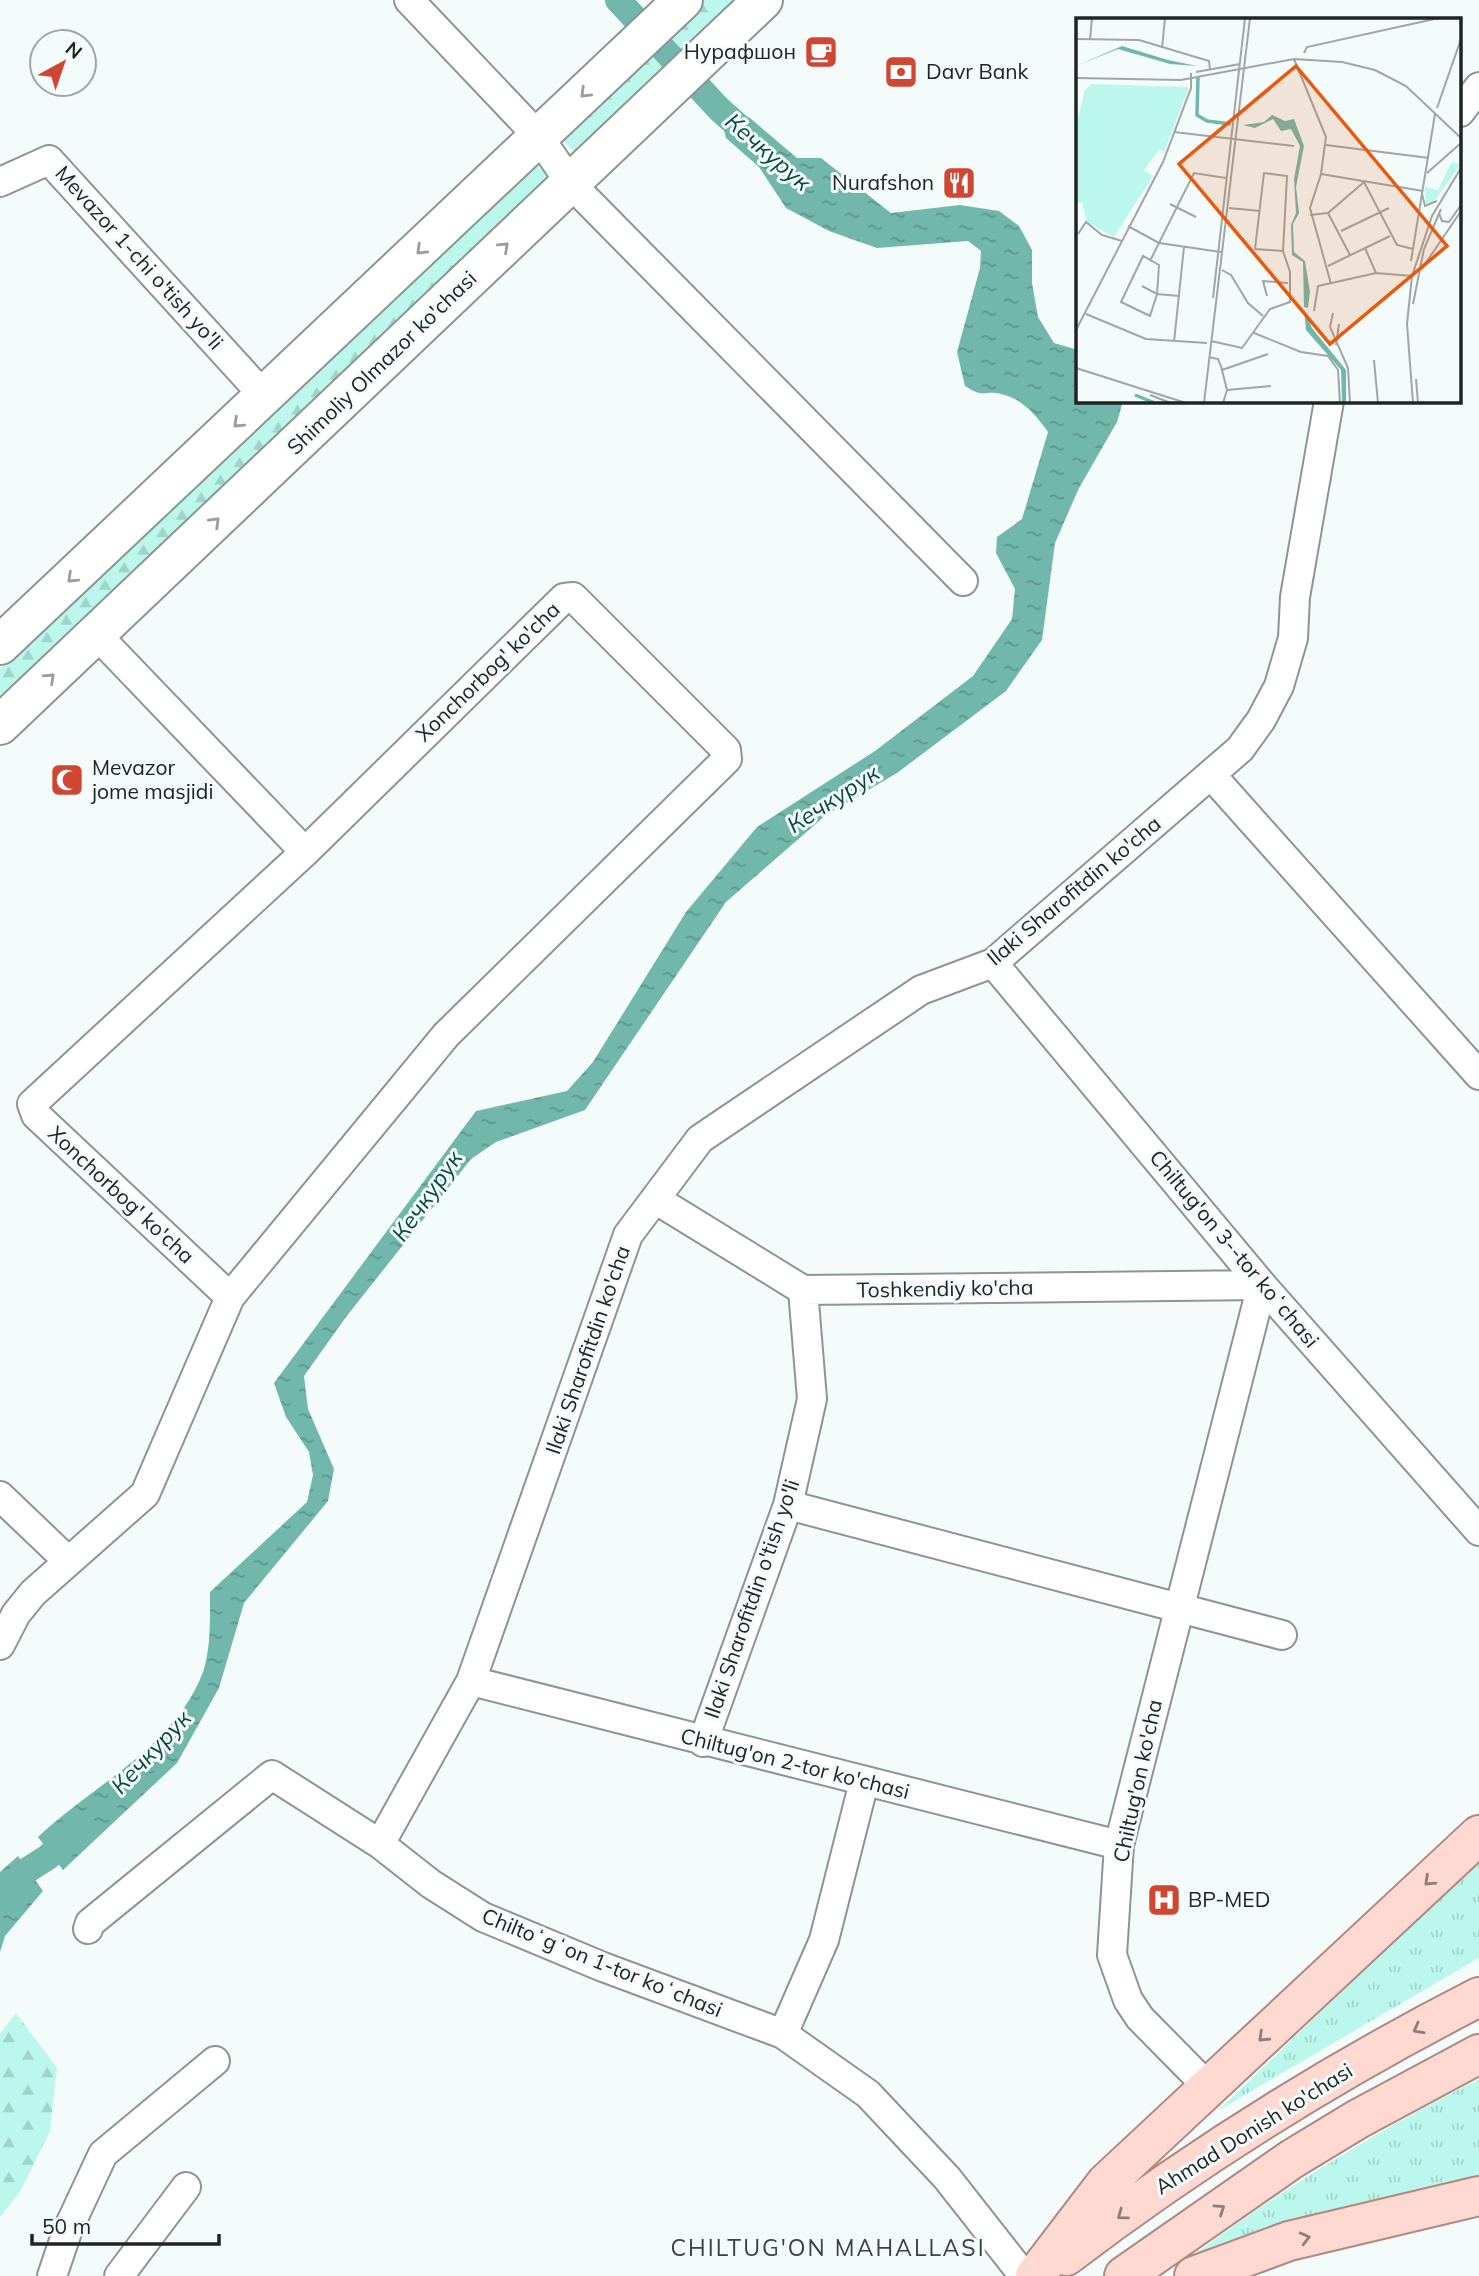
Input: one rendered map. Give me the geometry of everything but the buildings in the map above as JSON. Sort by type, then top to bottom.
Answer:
[{"type":"main road","name":"Shimoliy Olmazor ko'chasi","points":[[0,725],[763,0]]},
{"type":"main road","points":[[0,646],[678,5]]},
{"type":"main road","points":[[1037,2276],[1106,2183],[1479,1835]]},
{"type":"main road","name":"Ahmad Donish ko'chasi","points":[[1037,2276],[1143,2199],[1261,2121],[1422,2026],[1479,1997]]},
{"type":"main road","points":[[1124,2276],[1292,2159],[1358,2119],[1479,2054]]},
{"type":"main road","points":[[1106,2183],[1261,2121]]},
{"type":"main road","points":[[1194,2276],[1289,2241],[1479,2196]]},
{"type":"street","points":[[409,0],[539,137],[571,184],[963,581]]},
{"type":"street","points":[[1462,109],[1479,87]]},
{"type":"street","name":"Mevazor 1-chi o'tish yo'li","points":[[0,182],[49,160],[265,397]]},
{"type":"street","name":"Ilaki Sharofitdin ko'cha","points":[[380,1844],[471,1681],[628,1235],[700,1139],[921,990],[993,963],[1212,776],[1240,748],[1261,720],[1279,686],[1293,638],[1295,597],[1329,402]]},
{"type":"street","name":"Xonchorbog' ko'cha","points":[[0,1646],[26,1601],[145,1494],[230,1297],[446,1035],[727,759],[726,750],[573,597],[564,598],[304,852],[33,1104],[36,1115],[230,1297]]},
{"type":"street","points":[[96,634],[304,852]]},
{"type":"street","points":[[1212,776],[1479,1075]]},
{"type":"street","name":"Chiltug'on 3--tor koʻchasi","points":[[993,963],[1262,1285],[1479,1531]]},
{"type":"street","points":[[655,1199],[803,1290]]},
{"type":"street","name":"Toshkendiy ko'cha","points":[[803,1290],[1262,1285]]},
{"type":"street","name":"Chiltug'on ko'cha","points":[[1209,2088],[1140,2018],[1119,1979],[1112,1955],[1119,1845],[1262,1285]]},
{"type":"street","name":"Ilaki Sharofitdin o'tish yo'li","points":[[704,1742],[788,1505],[812,1399],[803,1290]]},
{"type":"street","points":[[0,1496],[68,1561]]},
{"type":"street","points":[[788,1505],[1282,1635]]},
{"type":"street","name":"Chiltug'on 2-tor ko'chasi","points":[[471,1681],[1119,1845]]},
{"type":"street","name":"Chiltoʻgʻon 1-tor koʻchasi","points":[[88,1929],[90,1923],[272,1775],[380,1844],[431,1884],[483,1917],[603,1967],[783,2034],[868,2094],[947,2178],[1024,2276]]},
{"type":"street","points":[[783,2034],[824,1940],[864,1782]]},
{"type":"street","points":[[52,2276],[68,2229],[103,2154],[215,2060]]},
{"type":"street","points":[[119,2276],[186,2187]]},
{"type":"green space","points":[[705,0],[736,0],[575,153],[560,137]]},
{"type":"green space","points":[[533,160],[548,176],[0,699],[0,669]]},
{"type":"green space","points":[[1479,1859],[1479,1958],[1219,2110]]},
{"type":"green space","points":[[16,2013],[57,2068],[50,2131],[21,2190],[0,2217],[0,2034]]},
{"type":"green space","points":[[1479,2079],[1479,2183],[1253,2238],[1178,2267],[1324,2166]]},
{"type":"water","points":[[719,109],[750,118],[797,158],[821,158],[891,213],[960,205],[999,211],[1019,226],[1032,250],[1032,283],[1038,317],[1054,343],[1076,349],[1076,402],[1123,402],[1117,422],[1079,488],[1055,543],[1042,640],[1006,691],[897,773],[826,815],[726,902],[585,1110],[496,1142],[471,1159],[346,1317],[304,1376],[308,1409],[334,1469],[328,1501],[244,1603],[219,1688],[177,1763],[63,1870],[38,1837],[131,1763],[173,1722],[190,1698],[206,1663],[210,1633],[210,1592],[307,1502],[313,1475],[309,1452],[286,1417],[274,1383],[476,1111],[567,1091],[593,1062],[686,912],[757,827],[875,751],[973,676],[1012,619],[1015,589],[996,553],[997,537],[1022,519],[1048,432],[1034,414],[1009,396],[980,393],[965,386],[957,352],[980,268],[981,251],[968,241],[877,248],[829,231],[786,208],[759,167],[726,138]]},
{"type":"water","points":[[18,1856],[43,1891],[5,1936],[0,1952],[0,1872]]},
{"type":"waterway","name":"Кечкурук","points":[[618,0],[719,109],[746,133]]},
{"type":"waterway","name":"Кечкурук","points":[[0,1903],[23,1873],[48,1857],[76,1829]]},
{"type":"place","name":"Нурафшон","points":[[821,52]]},
{"type":"place","name":"Davr Bank","points":[[901,72]]},
{"type":"place","name":"Nurafshon","points":[[959,183]]},
{"type":"place","name":"Mevazor jome masjidi","points":[[67,780]]},
{"type":"place","name":"BP-MED","points":[[1164,1900]]},
{"type":"district","name":"CHILTUG'ON MAHALLASI","points":[[828,2248]]}]
